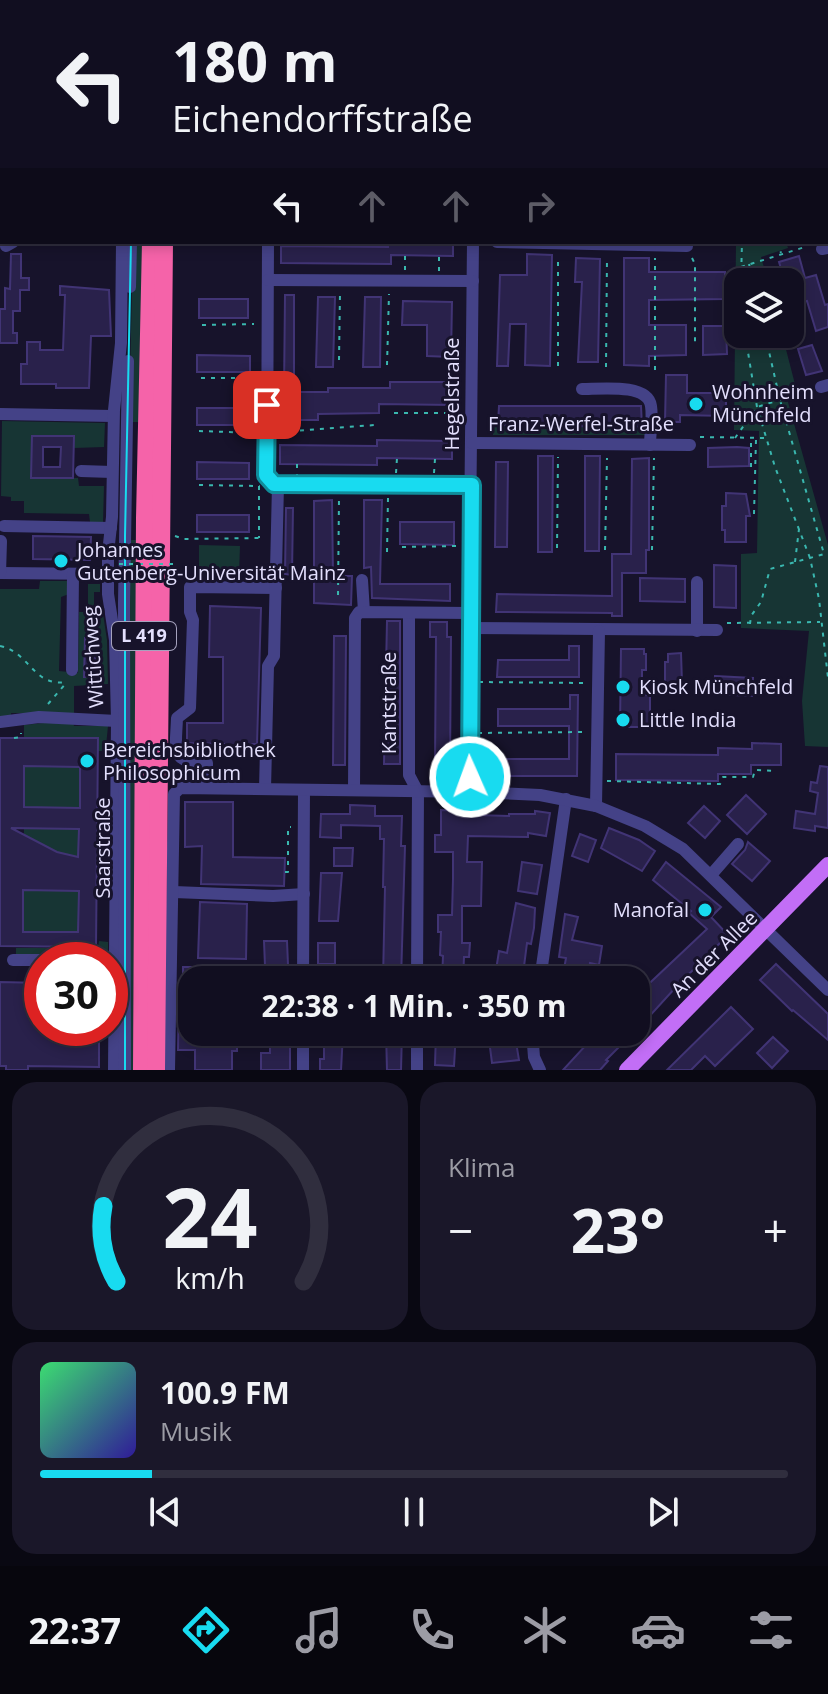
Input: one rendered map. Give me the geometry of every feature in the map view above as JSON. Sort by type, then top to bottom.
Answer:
[{"type":"highway","name":"Saarstraße","points":[[142,1070],[145,533],[151,244]]},
{"type":"highway","name":"L 419","points":[[156,1070],[164,244]]},
{"type":"main road","name":"An der Allee","points":[[627,1070],[828,865]]},
{"type":"street","name":"Wittichweg","points":[[112,942],[117,721],[115,640],[108,574],[113,416],[121,343],[122,244]]},
{"type":"street","name":"Saarstraße","points":[[125,1070],[124,549],[131,244]]},
{"type":"street","points":[[268,244],[266,475],[270,482],[278,485],[472,485]]},
{"type":"street","name":"Hegelstraße","points":[[473,244],[468,733],[470,777],[479,792]]},
{"type":"street","points":[[607,244],[687,246]]},
{"type":"street","points":[[268,280],[473,281]]},
{"type":"street","points":[[582,389],[639,390],[649,399],[651,406],[652,445]]},
{"type":"street","points":[[0,414],[113,416]]},
{"type":"street","name":"Franz-Werfel-Straße","points":[[472,443],[652,445],[694,441]]},
{"type":"street","points":[[81,471],[112,472]]},
{"type":"street","points":[[265,789],[268,666],[274,656],[278,485]]},
{"type":"street","points":[[4,526],[111,528]]},
{"type":"street","points":[[1,541],[0,573],[108,574]]},
{"type":"street","points":[[72,670],[73,574]]},
{"type":"street","name":"Kantstraße","points":[[354,790],[362,580]]},
{"type":"street","points":[[697,582],[697,631]]},
{"type":"street","points":[[207,788],[207,763],[182,760],[176,746],[177,718],[186,713],[191,699],[193,620],[190,587],[276,588]]},
{"type":"street","name":"Kantstraße","points":[[409,613],[409,775],[418,792],[417,966]]},
{"type":"street","points":[[360,615],[469,613]]},
{"type":"street","points":[[469,628],[717,630]]},
{"type":"street","points":[[596,806],[599,631]]},
{"type":"street","points":[[0,722],[39,717],[117,721]]},
{"type":"street","points":[[169,1070],[174,794],[180,788],[479,792],[540,795],[596,806],[621,815],[683,849],[828,990]]},
{"type":"street","points":[[303,966],[304,790]]},
{"type":"street","points":[[542,966],[566,799]]},
{"type":"street","points":[[711,875],[738,844]]},
{"type":"street","points":[[174,892],[273,896],[304,894]]},
{"type":"street","points":[[13,960],[24,960]]},
{"type":"street","name":"Wittichweg","points":[[114,1046],[114,1070]]},
{"type":"street","points":[[303,1046],[303,1070]]},
{"type":"street","points":[[417,1046],[417,1070]]},
{"type":"street","points":[[533,1046],[540,1070]]},
{"type":"path","points":[[558,244],[558,366]]},
{"type":"path","points":[[606,367],[607,244]]},
{"type":"path","points":[[742,244],[741,267],[805,247]]},
{"type":"path","points":[[778,244],[781,255]]},
{"type":"path","points":[[655,245],[655,370]]},
{"type":"path","points":[[687,246],[695,264],[695,344]]},
{"type":"path","points":[[405,255],[405,280]]},
{"type":"path","points":[[749,264],[750,268]]},
{"type":"path","points":[[339,360],[340,280]]},
{"type":"path","points":[[387,365],[389,280]]},
{"type":"path","points":[[202,325],[268,324]]},
{"type":"path","points":[[747,348],[757,407],[775,467],[810,558],[828,678]]},
{"type":"path","points":[[750,624],[751,616],[761,602],[770,569],[826,553],[780,400],[768,348]]},
{"type":"path","points":[[201,378],[267,378]]},
{"type":"path","points":[[735,438],[757,407],[825,386]]},
{"type":"path","points":[[394,413],[472,413]]},
{"type":"path","points":[[199,431],[267,433],[375,425]]},
{"type":"path","points":[[694,441],[767,438]]},
{"type":"path","points":[[751,467],[753,439]]},
{"type":"path","points":[[753,439],[754,514]]},
{"type":"path","points":[[557,548],[559,444]]},
{"type":"path","points":[[605,550],[607,445]]},
{"type":"path","points":[[652,445],[652,550]]},
{"type":"path","points":[[387,552],[397,458]]},
{"type":"path","points":[[434,485],[435,459]]},
{"type":"path","points":[[199,485],[259,486],[259,538]]},
{"type":"path","points":[[338,595],[339,485]]},
{"type":"path","points":[[795,564],[799,526]]},
{"type":"path","points":[[169,535],[184,539],[277,538]]},
{"type":"path","points":[[402,547],[470,546]]},
{"type":"path","points":[[119,564],[176,564]]},
{"type":"path","points":[[797,615],[797,622]]},
{"type":"path","points":[[717,630],[724,623],[821,622]]},
{"type":"path","points":[[0,646],[10,648],[42,679],[57,684],[67,682],[39,717]]},
{"type":"path","points":[[469,682],[598,683]]},
{"type":"path","points":[[468,733],[597,732]]},
{"type":"path","points":[[596,781],[720,784],[723,777],[753,777],[755,770],[775,771]]},
{"type":"path","points":[[287,880],[288,827],[304,827]]},
{"type":"green space","points":[[133,244],[144,244],[139,422],[129,422]]},
{"type":"green space","points":[[736,244],[787,244],[788,248],[761,257],[764,268],[736,268]]},
{"type":"green space","points":[[735,348],[786,348],[797,392],[786,395],[828,545],[828,747],[805,746],[802,701],[809,631],[741,628],[741,554],[757,553],[759,431],[734,430]]},
{"type":"green space","points":[[2,421],[105,423],[104,447],[74,448],[74,436],[32,436],[31,477],[78,478],[79,486],[104,486],[103,523],[90,522],[89,514],[24,513],[24,501],[11,501],[11,497],[1,496]]},
{"type":"green space","points":[[492,425],[647,427],[647,435],[493,435]]},
{"type":"green space","points":[[128,540],[137,540],[134,1070],[127,1070]]},
{"type":"green space","points":[[199,545],[240,546],[239,574],[199,574]]},
{"type":"green space","points":[[40,581],[70,583],[69,594],[61,597],[59,671],[78,673],[79,612],[88,612],[88,584],[100,584],[100,592],[94,592],[94,606],[102,607],[107,640],[108,684],[74,686],[74,714],[11,713],[11,717],[0,717],[0,589],[39,589]]},
{"type":"green space","points":[[73,720],[74,726],[108,726],[108,751],[98,751],[97,738],[24,738],[24,725]]},
{"type":"green space","points":[[24,766],[80,767],[80,808],[24,807]]},
{"type":"green space","points":[[24,829],[79,829],[78,869],[57,852],[24,839]]},
{"type":"green space","points":[[23,890],[79,891],[78,932],[23,932]]},
{"type":"green space","points":[[16,948],[24,948],[24,958],[16,958]]},
{"type":"building","points":[[388,244],[453,244],[453,256],[391,255],[391,264],[281,263],[281,246],[388,247]]},
{"type":"building","points":[[11,254],[21,254],[21,278],[29,278],[29,290],[20,290],[20,311],[13,311],[13,333],[17,333],[17,343],[0,343],[0,309],[5,309],[5,288],[10,289]]},
{"type":"building","points":[[527,254],[552,255],[550,366],[525,365],[526,324],[510,324],[508,366],[497,366],[500,275],[527,275]]},
{"type":"building","points":[[799,256],[802,268],[781,268],[779,262]]},
{"type":"building","points":[[576,258],[600,259],[598,362],[578,362],[582,282],[575,282]]},
{"type":"building","points":[[624,258],[649,258],[649,272],[724,272],[724,299],[649,300],[649,325],[686,325],[686,355],[649,356],[649,366],[624,365]]},
{"type":"building","points":[[804,274],[805,278],[816,275],[825,305],[828,304],[828,327],[816,331],[807,301],[804,302]]},
{"type":"building","points":[[60,286],[109,290],[111,336],[91,336],[89,388],[21,384],[21,364],[27,364],[27,342],[40,342],[40,350],[63,350],[65,295],[60,295]]},
{"type":"building","points":[[285,295],[294,295],[294,392],[328,392],[328,388],[390,388],[390,382],[452,382],[452,405],[379,404],[379,413],[318,414],[318,420],[290,420],[290,415],[277,415],[277,392],[284,392]]},
{"type":"building","points":[[318,297],[335,297],[333,367],[316,367]]},
{"type":"building","points":[[365,297],[381,297],[380,367],[363,367]]},
{"type":"building","points":[[199,299],[248,299],[248,318],[199,318]]},
{"type":"building","points":[[403,301],[452,302],[451,357],[427,356],[427,325],[402,325]]},
{"type":"building","points":[[703,326],[724,326],[727,354],[703,355]]},
{"type":"building","points":[[812,345],[822,371],[806,375],[798,349]]},
{"type":"building","points":[[197,355],[250,356],[250,372],[197,372]]},
{"type":"building","name":"Wohnheim Münchfeld","points":[[666,375],[687,375],[687,393],[726,393],[726,416],[680,415],[680,422],[665,422]]},
{"type":"building","points":[[499,406],[641,406],[642,427],[498,425]]},
{"type":"building","points":[[197,408],[250,408],[250,425],[197,425]]},
{"type":"building","points":[[32,436],[74,436],[73,478],[31,478]],"holes":[[[43,447],[61,447],[60,467],[43,467]]]},
{"type":"building","points":[[377,440],[452,441],[452,459],[377,458],[377,465],[280,464],[280,445],[377,446]]},
{"type":"building","points":[[708,448],[749,448],[749,466],[708,467]]},
{"type":"building","points":[[538,456],[553,456],[552,552],[538,552]]},
{"type":"building","points":[[585,456],[600,456],[599,551],[585,551]]},
{"type":"building","points":[[649,458],[646,573],[622,573],[622,616],[612,616],[612,613],[496,612],[497,594],[612,596],[612,554],[631,554],[632,459]]},
{"type":"building","points":[[197,462],[249,463],[249,479],[197,479]]},
{"type":"building","points":[[496,462],[508,462],[507,547],[495,547]]},
{"type":"building","points":[[726,493],[746,494],[750,516],[746,516],[746,542],[725,542],[722,506],[726,506]]},
{"type":"building","points":[[332,500],[333,576],[352,576],[351,605],[314,603],[314,501]]},
{"type":"building","points":[[364,500],[382,500],[380,584],[450,584],[450,601],[372,598],[371,567],[364,568]]},
{"type":"building","points":[[286,508],[293,508],[292,575],[285,574]]},
{"type":"building","points":[[197,515],[249,515],[249,532],[197,532]]},
{"type":"building","points":[[400,522],[454,522],[454,545],[400,544]]},
{"type":"building","points":[[33,536],[91,537],[90,560],[33,559]]},
{"type":"building","points":[[714,565],[736,566],[736,608],[714,607]]},
{"type":"building","points":[[640,578],[685,579],[685,602],[640,601]]},
{"type":"building","points":[[210,606],[261,608],[257,744],[243,744],[242,756],[224,756],[224,744],[187,743],[187,723],[223,723],[223,657],[209,657]]},
{"type":"building","points":[[387,621],[400,621],[400,764],[384,764]]},
{"type":"building","points":[[430,622],[447,622],[447,637],[451,637],[450,766],[435,766],[436,637],[430,637]]},
{"type":"building","points":[[334,636],[346,636],[345,765],[333,765]]},
{"type":"building","points":[[85,638],[96,638],[95,677],[84,677]]},
{"type":"building","points":[[569,646],[579,646],[579,677],[497,677],[498,660],[569,660]]},
{"type":"building","points":[[621,649],[644,649],[646,654],[646,670],[642,670],[642,695],[650,695],[650,727],[620,727]]},
{"type":"building","points":[[681,653],[682,683],[665,684],[668,654]]},
{"type":"building","points":[[715,676],[753,678],[752,696],[714,694]]},
{"type":"building","points":[[570,695],[578,695],[577,776],[498,776],[499,759],[569,759],[569,726],[498,726],[498,709],[570,709]]},
{"type":"building","points":[[0,738],[98,738],[96,942],[24,942],[24,946],[0,946]],"holes":[[[24,766],[80,767],[80,808],[24,807]],[[11,828],[79,829],[78,857],[57,852]],[[23,890],[79,891],[78,932],[23,932]]]},
{"type":"building","points":[[752,743],[781,744],[781,765],[751,765],[751,774],[718,774],[718,781],[616,780],[616,754],[718,755],[718,748],[752,749]]},
{"type":"building","points":[[820,766],[828,767],[828,828],[815,826],[815,831],[794,828],[796,811],[815,814],[818,793],[810,791],[811,782],[817,783]]},
{"type":"building","points":[[746,795],[766,814],[747,834],[727,815]]},
{"type":"building","points":[[185,802],[233,802],[233,857],[285,858],[284,886],[201,884],[202,846],[185,847]]},
{"type":"building","points":[[350,805],[375,806],[375,816],[402,816],[401,846],[405,846],[401,966],[383,966],[384,839],[380,839],[380,826],[341,825],[341,838],[320,837],[321,814],[350,814]]},
{"type":"building","points":[[704,806],[720,821],[705,838],[688,823]]},
{"type":"building","points":[[441,810],[509,816],[535,814],[535,811],[550,813],[546,836],[528,833],[528,837],[468,836],[467,862],[482,862],[481,906],[462,906],[462,943],[470,943],[469,957],[464,957],[464,966],[443,966],[443,956],[440,955],[438,915],[452,915],[453,852],[435,852],[435,835],[441,835]]},
{"type":"building","points":[[609,828],[639,840],[655,851],[642,871],[601,848]]},
{"type":"building","points":[[580,834],[596,840],[588,862],[572,856]]},
{"type":"building","points":[[748,842],[770,861],[752,881],[732,864]]},
{"type":"building","points":[[334,848],[353,848],[352,866],[334,866]]},
{"type":"building","points":[[522,862],[542,865],[537,894],[518,891]]},
{"type":"building","points":[[666,862],[721,907],[711,917],[728,935],[650,1016],[650,983],[707,929],[689,913],[691,911],[653,880]]},
{"type":"building","points":[[321,873],[342,873],[338,921],[319,921]]},
{"type":"building","points":[[200,902],[247,904],[246,959],[198,958]]},
{"type":"building","points":[[516,903],[535,908],[531,944],[527,943],[524,966],[497,966],[499,951],[507,953]]},
{"type":"building","points":[[565,914],[578,917],[572,940],[602,946],[599,965],[565,966],[566,958],[559,957]]},
{"type":"building","points":[[264,941],[287,941],[288,965],[265,966]]},
{"type":"building","points":[[318,943],[335,943],[335,964],[318,964]]},
{"type":"building","points":[[776,964],[828,1014],[828,1040],[760,980]]},
{"type":"building","points":[[0,982],[24,983],[24,1046],[99,1046],[99,1067],[28,1066],[28,1070],[6,1070],[6,1066],[0,1066]]},
{"type":"building","points":[[731,1007],[753,1029],[715,1066],[705,1056],[691,1070],[667,1070]]},
{"type":"building","points":[[773,1037],[788,1051],[772,1068],[757,1053]]},
{"type":"building","points":[[178,1046],[237,1046],[237,1051],[232,1051],[232,1070],[195,1070],[195,1050],[178,1050]]},
{"type":"building","points":[[270,1046],[290,1046],[290,1070],[261,1070],[261,1053],[270,1053]]},
{"type":"building","points":[[324,1046],[342,1046],[341,1070],[320,1070],[320,1059],[324,1059]]},
{"type":"building","points":[[386,1046],[402,1046],[401,1070],[387,1070]]},
{"type":"building","points":[[436,1046],[455,1046],[454,1066],[435,1065]]},
{"type":"building","points":[[490,1046],[517,1046],[519,1060],[492,1063]]},
{"type":"building","points":[[585,1046],[620,1046],[600,1070],[563,1070]]},
{"type":"tram line","points":[[125,1070],[125,536],[131,244]]},
{"type":"place","name":"Wohnheim Münchfeld","points":[[696,404]]},
{"type":"place","name":"Johannes Gutenberg-Universität Mainz","points":[[61,561]]},
{"type":"place","name":"Kiosk Münchfeld","points":[[623,687]]},
{"type":"place","name":"Little India","points":[[623,720]]},
{"type":"place","name":"Bereichsbibliothek Philosophicum","points":[[87,761]]},
{"type":"place","name":"Manofal","points":[[705,910]]},
{"type":"route","points":[[267,405],[266,475],[274,484],[472,485],[470,777]]}]
